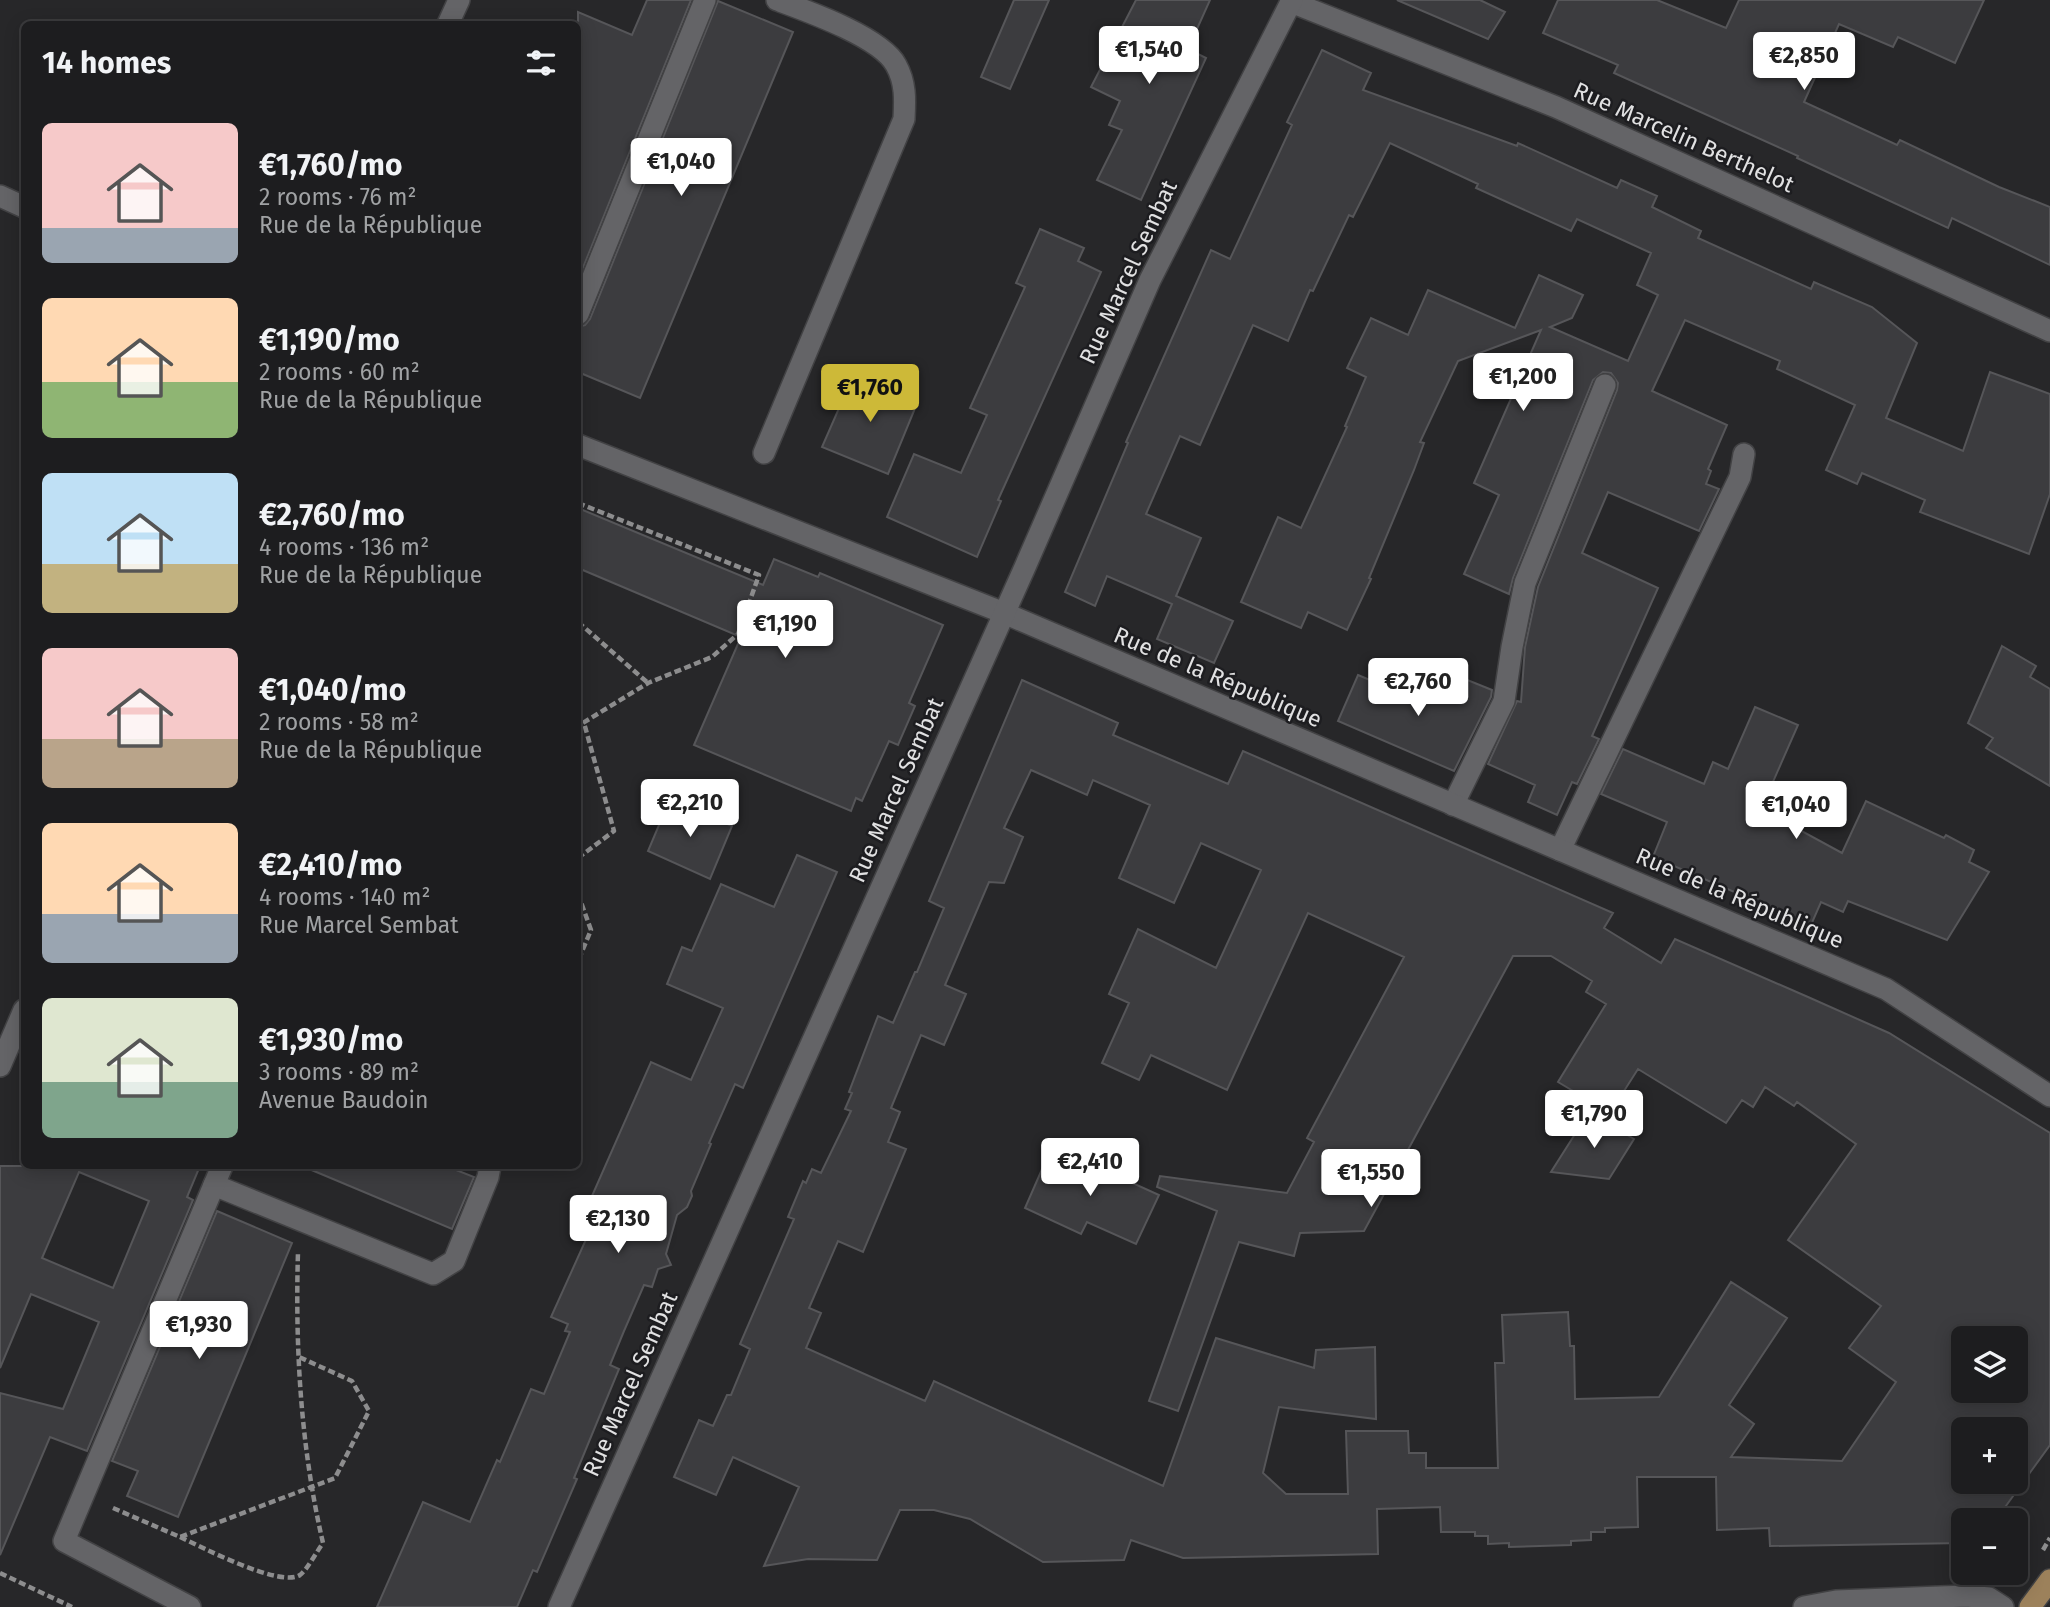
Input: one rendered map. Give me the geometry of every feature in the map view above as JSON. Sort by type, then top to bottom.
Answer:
[{"type":"main road","points":[[2030,1607],[2050,1580]]},
{"type":"street","points":[[449,21],[458,0]]},
{"type":"street","points":[[581,307],[705,0]]},
{"type":"street","points":[[764,453],[904,119],[905,89],[895,63],[868,40],[819,7],[777,0]]},
{"type":"street","name":"Rue Marcelin Berthelot","points":[[1291,1],[1556,107],[2050,331]]},
{"type":"street","name":"Rue Marcel Sembat","points":[[559,1607],[1004,613],[1150,280],[1291,1]]},
{"type":"street","points":[[0,197],[21,206]]},
{"type":"street","points":[[1453,805],[1504,701],[1525,583],[1605,385]]},
{"type":"street","name":"Rue de la République","points":[[581,446],[1004,613],[1886,989],[2050,1096]]},
{"type":"street","points":[[1560,850],[1740,477],[1744,454]]},
{"type":"street","points":[[0,1066],[21,1017]]},
{"type":"street","points":[[190,1607],[64,1541],[218,1175],[299,1219],[433,1274],[454,1261],[488,1177],[489,1169]]},
{"type":"street","points":[[1804,1607],[1836,1601],[1966,1596],[1989,1598],[2003,1607]]},
{"type":"path","points":[[581,504],[759,575],[738,634],[712,657],[648,683],[581,724]]},
{"type":"path","points":[[581,625],[648,683]]},
{"type":"path","points":[[581,856],[614,831],[584,723]]},
{"type":"path","points":[[581,902],[591,930],[581,954]]},
{"type":"path","points":[[84,1494],[249,1568],[284,1579],[300,1575],[323,1543],[310,1489],[299,1357],[296,1316],[299,1219]]},
{"type":"path","points":[[180,1537],[335,1478],[369,1411],[352,1381],[299,1357]]},
{"type":"path","points":[[0,1573],[72,1607]]},
{"type":"building","points":[[647,0],[691,0],[581,273],[581,21],[578,21],[578,12],[632,35]]},
{"type":"building","points":[[1014,0],[1049,0],[1010,89],[981,77]]},
{"type":"building","points":[[1136,0],[1210,0],[1188,49],[1206,58],[1141,200],[1097,180],[1122,130],[1109,125],[1120,101],[1091,87]]},
{"type":"building","points":[[1397,0],[1480,0],[1505,12],[1488,39]]},
{"type":"building","points":[[1558,0],[1657,0],[1726,28],[1739,0],[1984,0],[1955,63],[1898,37],[1893,47],[1839,24],[1804,102],[1897,145],[1900,140],[1999,187],[2050,207],[2050,265],[1952,218],[1948,228],[1797,158],[1798,156],[1614,73],[1618,65],[1543,33]]},
{"type":"building","points":[[718,1],[793,32],[640,398],[581,373],[581,326],[590,319]]},
{"type":"building","points":[[1322,50],[1371,73],[1363,90],[1517,146],[1518,143],[1617,188],[1621,180],[1657,196],[1652,207],[1701,231],[1698,238],[1811,289],[1814,282],[1872,307],[1917,343],[1886,418],[1963,451],[1990,372],[2050,394],[2050,494],[2029,554],[1920,512],[1925,500],[1862,473],[1857,484],[1826,470],[1855,405],[1777,369],[1780,361],[1685,320],[1652,391],[1727,425],[1708,469],[1711,471],[1706,484],[1719,489],[1699,531],[1608,492],[1582,553],[1658,588],[1592,736],[1599,739],[1577,784],[1572,782],[1557,815],[1528,802],[1535,785],[1488,764],[1517,701],[1521,702],[1525,647],[1538,587],[1617,390],[1618,383],[1611,373],[1603,372],[1593,380],[1513,578],[1509,594],[1464,574],[1499,495],[1474,483],[1541,330],[1458,361],[1420,442],[1424,443],[1414,470],[1369,578],[1371,579],[1347,630],[1308,612],[1301,628],[1241,602],[1278,517],[1301,528],[1347,427],[1345,426],[1366,377],[1347,368],[1371,318],[1408,335],[1428,290],[1515,328],[1539,275],[1583,295],[1572,318],[1550,327],[1628,361],[1658,295],[1637,285],[1651,253],[1577,219],[1571,231],[1476,188],[1478,184],[1390,143],[1353,217],[1349,215],[1313,291],[1310,290],[1288,341],[1253,325],[1200,445],[1180,436],[1146,514],[1201,538],[1176,596],[1233,621],[1214,663],[1157,639],[1172,604],[1107,576],[1095,606],[1065,592],[1128,443],[1126,442],[1211,250],[1230,259],[1292,125],[1287,122]]},
{"type":"building","points":[[1040,229],[1084,248],[1078,261],[1101,272],[998,500],[1001,501],[977,557],[887,517],[914,454],[961,473],[987,415],[970,408],[1025,287],[1016,283]]},
{"type":"building","points":[[854,374],[918,401],[888,474],[822,447]]},
{"type":"building","points":[[581,509],[763,585],[774,559],[818,577],[820,573],[943,625],[909,703],[915,706],[898,745],[889,741],[862,801],[856,798],[851,811],[694,745],[741,637],[581,569]]},
{"type":"building","points":[[2002,646],[2036,666],[2030,677],[2050,689],[2050,786],[1986,748],[1993,738],[1968,723]]},
{"type":"building","points":[[1358,675],[1410,697],[1419,680],[1457,698],[1465,679],[1492,690],[1454,771],[1338,721]]},
{"type":"building","points":[[1022,680],[1118,723],[1113,735],[1228,784],[1243,751],[1613,913],[1604,928],[1661,963],[1675,939],[1889,1033],[2050,1133],[2050,1445],[2028,1475],[2028,1417],[1951,1417],[1951,1494],[2015,1494],[2004,1508],[1951,1508],[1951,1543],[1770,1546],[1769,1528],[1717,1530],[1716,1477],[1637,1477],[1638,1527],[1605,1528],[1605,1532],[1591,1532],[1591,1540],[1571,1541],[1571,1545],[1509,1547],[1509,1543],[1488,1544],[1488,1536],[1475,1536],[1475,1532],[1441,1532],[1440,1507],[1377,1509],[1378,1554],[1183,1558],[1131,1540],[1124,1560],[1043,1562],[970,1519],[934,1510],[900,1510],[877,1560],[808,1559],[764,1566],[799,1487],[733,1457],[716,1495],[674,1477],[699,1420],[713,1426],[727,1395],[731,1395],[750,1349],[740,1344],[794,1219],[788,1217],[803,1181],[806,1183],[812,1169],[821,1173],[851,1111],[845,1109],[852,1093],[849,1092],[878,1016],[893,1023],[944,908],[929,901]],"holes":[[[1031,770],[1087,795],[1093,780],[1150,805],[1119,878],[1174,903],[1201,843],[1261,870],[1216,968],[1138,929],[1109,994],[1129,1003],[1102,1063],[1139,1080],[1151,1055],[1227,1090],[1308,913],[1404,957],[1307,1138],[1314,1142],[1287,1193],[1160,1176],[1157,1187],[1217,1211],[1149,1401],[1178,1411],[1239,1242],[1294,1256],[1300,1233],[1364,1231],[1513,956],[1551,956],[1592,981],[1586,992],[1606,1004],[1558,1082],[1610,1113],[1638,1069],[1726,1123],[1742,1100],[1753,1107],[1765,1087],[1794,1106],[1797,1102],[1856,1144],[1788,1240],[1881,1306],[1849,1348],[1896,1382],[1842,1461],[1731,1457],[1754,1424],[1729,1405],[1787,1318],[1731,1282],[1659,1397],[1575,1399],[1574,1346],[1570,1346],[1568,1312],[1502,1315],[1504,1363],[1495,1363],[1498,1468],[1426,1468],[1426,1453],[1409,1453],[1408,1431],[1346,1431],[1348,1494],[1286,1494],[1263,1473],[1279,1407],[1376,1419],[1375,1347],[1316,1350],[1314,1368],[1216,1338],[1163,1486],[934,1381],[925,1401],[806,1348],[821,1313],[809,1308],[838,1241],[863,1252],[906,1149],[888,1142],[900,1112],[891,1108],[921,1035],[944,1045],[966,994],[945,985],[989,882],[1004,883],[1023,837],[1004,828]]]},
{"type":"building","points":[[1755,707],[1798,725],[1761,809],[1842,853],[1866,801],[1974,850],[1969,862],[1989,872],[1947,940],[1848,901],[1843,912],[1821,902],[1811,925],[1653,857],[1667,822],[1601,794],[1623,749],[1704,784],[1713,762],[1728,769]]},
{"type":"building","points":[[670,799],[732,826],[710,879],[648,851]]},
{"type":"building","points":[[797,855],[837,872],[743,1088],[735,1084],[709,1143],[711,1144],[691,1191],[692,1196],[687,1207],[677,1215],[666,1254],[671,1265],[658,1269],[652,1287],[644,1285],[624,1331],[610,1365],[619,1369],[574,1478],[577,1479],[537,1572],[533,1570],[517,1607],[377,1607],[423,1502],[470,1522],[497,1460],[500,1462],[531,1389],[544,1394],[570,1332],[565,1331],[568,1324],[551,1317],[588,1235],[577,1230],[651,1062],[691,1080],[723,1008],[667,984],[682,947],[692,951],[721,884],[774,907]]},
{"type":"building","points":[[1589,1112],[1634,1139],[1609,1179],[1551,1172]]},
{"type":"building","points":[[1050,1151],[1060,1154],[1062,1151],[1159,1195],[1136,1244],[1087,1222],[1081,1234],[1025,1208]]},
{"type":"building","points":[[0,1166],[21,1166],[21,1169],[199,1169],[187,1197],[193,1200],[87,1451],[50,1437],[0,1555],[0,1393],[63,1409],[99,1322],[31,1294],[0,1368]],"holes":[[[79,1172],[149,1201],[113,1288],[42,1258]]]},
{"type":"building","points":[[309,1169],[454,1169],[474,1177],[452,1229]]},
{"type":"building","points":[[217,1211],[292,1243],[178,1517],[127,1496],[138,1471],[112,1461]]}]
